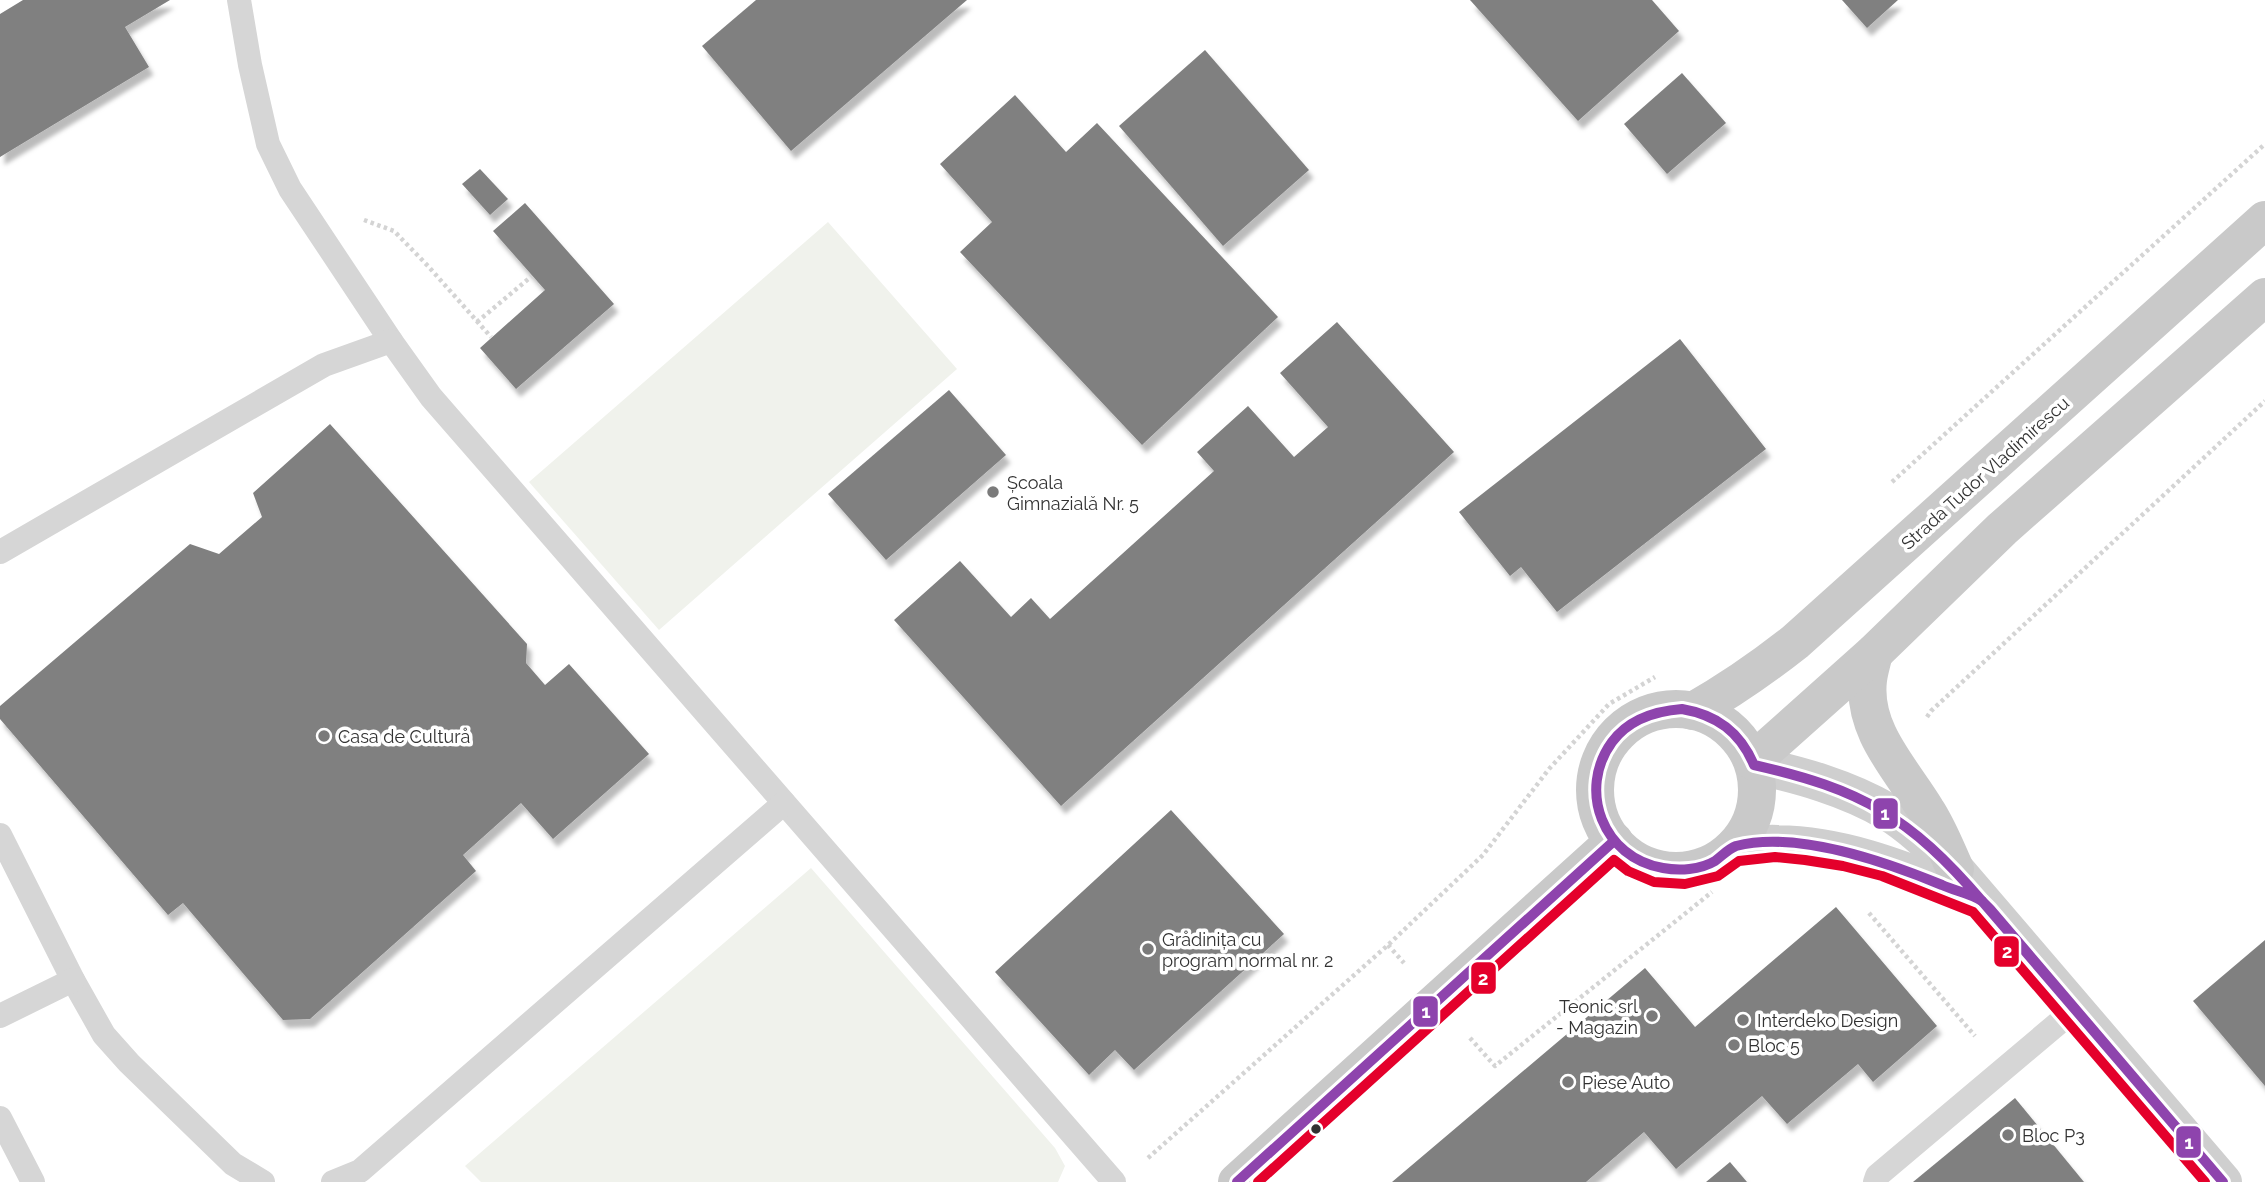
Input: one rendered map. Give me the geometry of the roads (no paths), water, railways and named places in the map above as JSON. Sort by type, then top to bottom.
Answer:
[{"type":"main road","name":"Strada Tudor Vladimirescu","points":[[1693,711],[1756,673],[1795,642],[2265,220]]},
{"type":"main road","points":[[1754,763],[1874,653],[2002,529],[2265,298]]},
{"type":"main road","points":[[1874,653],[1868,682],[1876,731],[1888,754],[1928,812],[1955,869]]},
{"type":"main road","points":[[1673,709],[1693,711],[1718,719],[1739,738],[1754,763],[1758,786],[1755,808],[1747,829],[1734,847],[1712,863],[1686,870],[1659,869],[1634,859],[1614,841],[1603,824],[1595,786],[1599,766],[1607,748],[1619,732],[1654,712],[1673,709]]},
{"type":"main road","points":[[1754,763],[1827,785],[1889,813],[1918,835],[1955,869],[2223,1182]]},
{"type":"main road","points":[[1237,1182],[1614,841]]},
{"type":"main road","points":[[1734,847],[1775,844],[1846,852],[1885,863],[1981,900]]},
{"type":"lane","points":[[239,0],[268,144],[290,189],[431,397],[1114,1182]]},
{"type":"lane","points":[[0,552],[324,365],[391,341]]},
{"type":"lane","points":[[333,1182],[360,1171],[784,803]]},
{"type":"lane","points":[[0,835],[104,1035],[129,1063],[233,1164],[264,1182]]},
{"type":"lane","points":[[0,1016],[73,979]]},
{"type":"lane","points":[[1875,1182],[1877,1176],[2075,1009]]},
{"type":"lane","points":[[0,1118],[33,1182]]},
{"type":"place","name":"Școala Gimnazială Nr. 5","points":[[993,492]]},
{"type":"place","name":"Casa de Cultură","points":[[324,736]]},
{"type":"place","name":"Grădinița cu program normal nr. 2","points":[[1148,949]]},
{"type":"place","name":"Teonic srl - Magazin","points":[[1652,1016]]},
{"type":"place","name":"Interdeko Design","points":[[1743,1020]]},
{"type":"place","name":"Bloc 5","points":[[1734,1045]]},
{"type":"place","name":"Piese Auto","points":[[1568,1082]]},
{"type":"place","name":"Bloc P3","points":[[2008,1135]]}]
